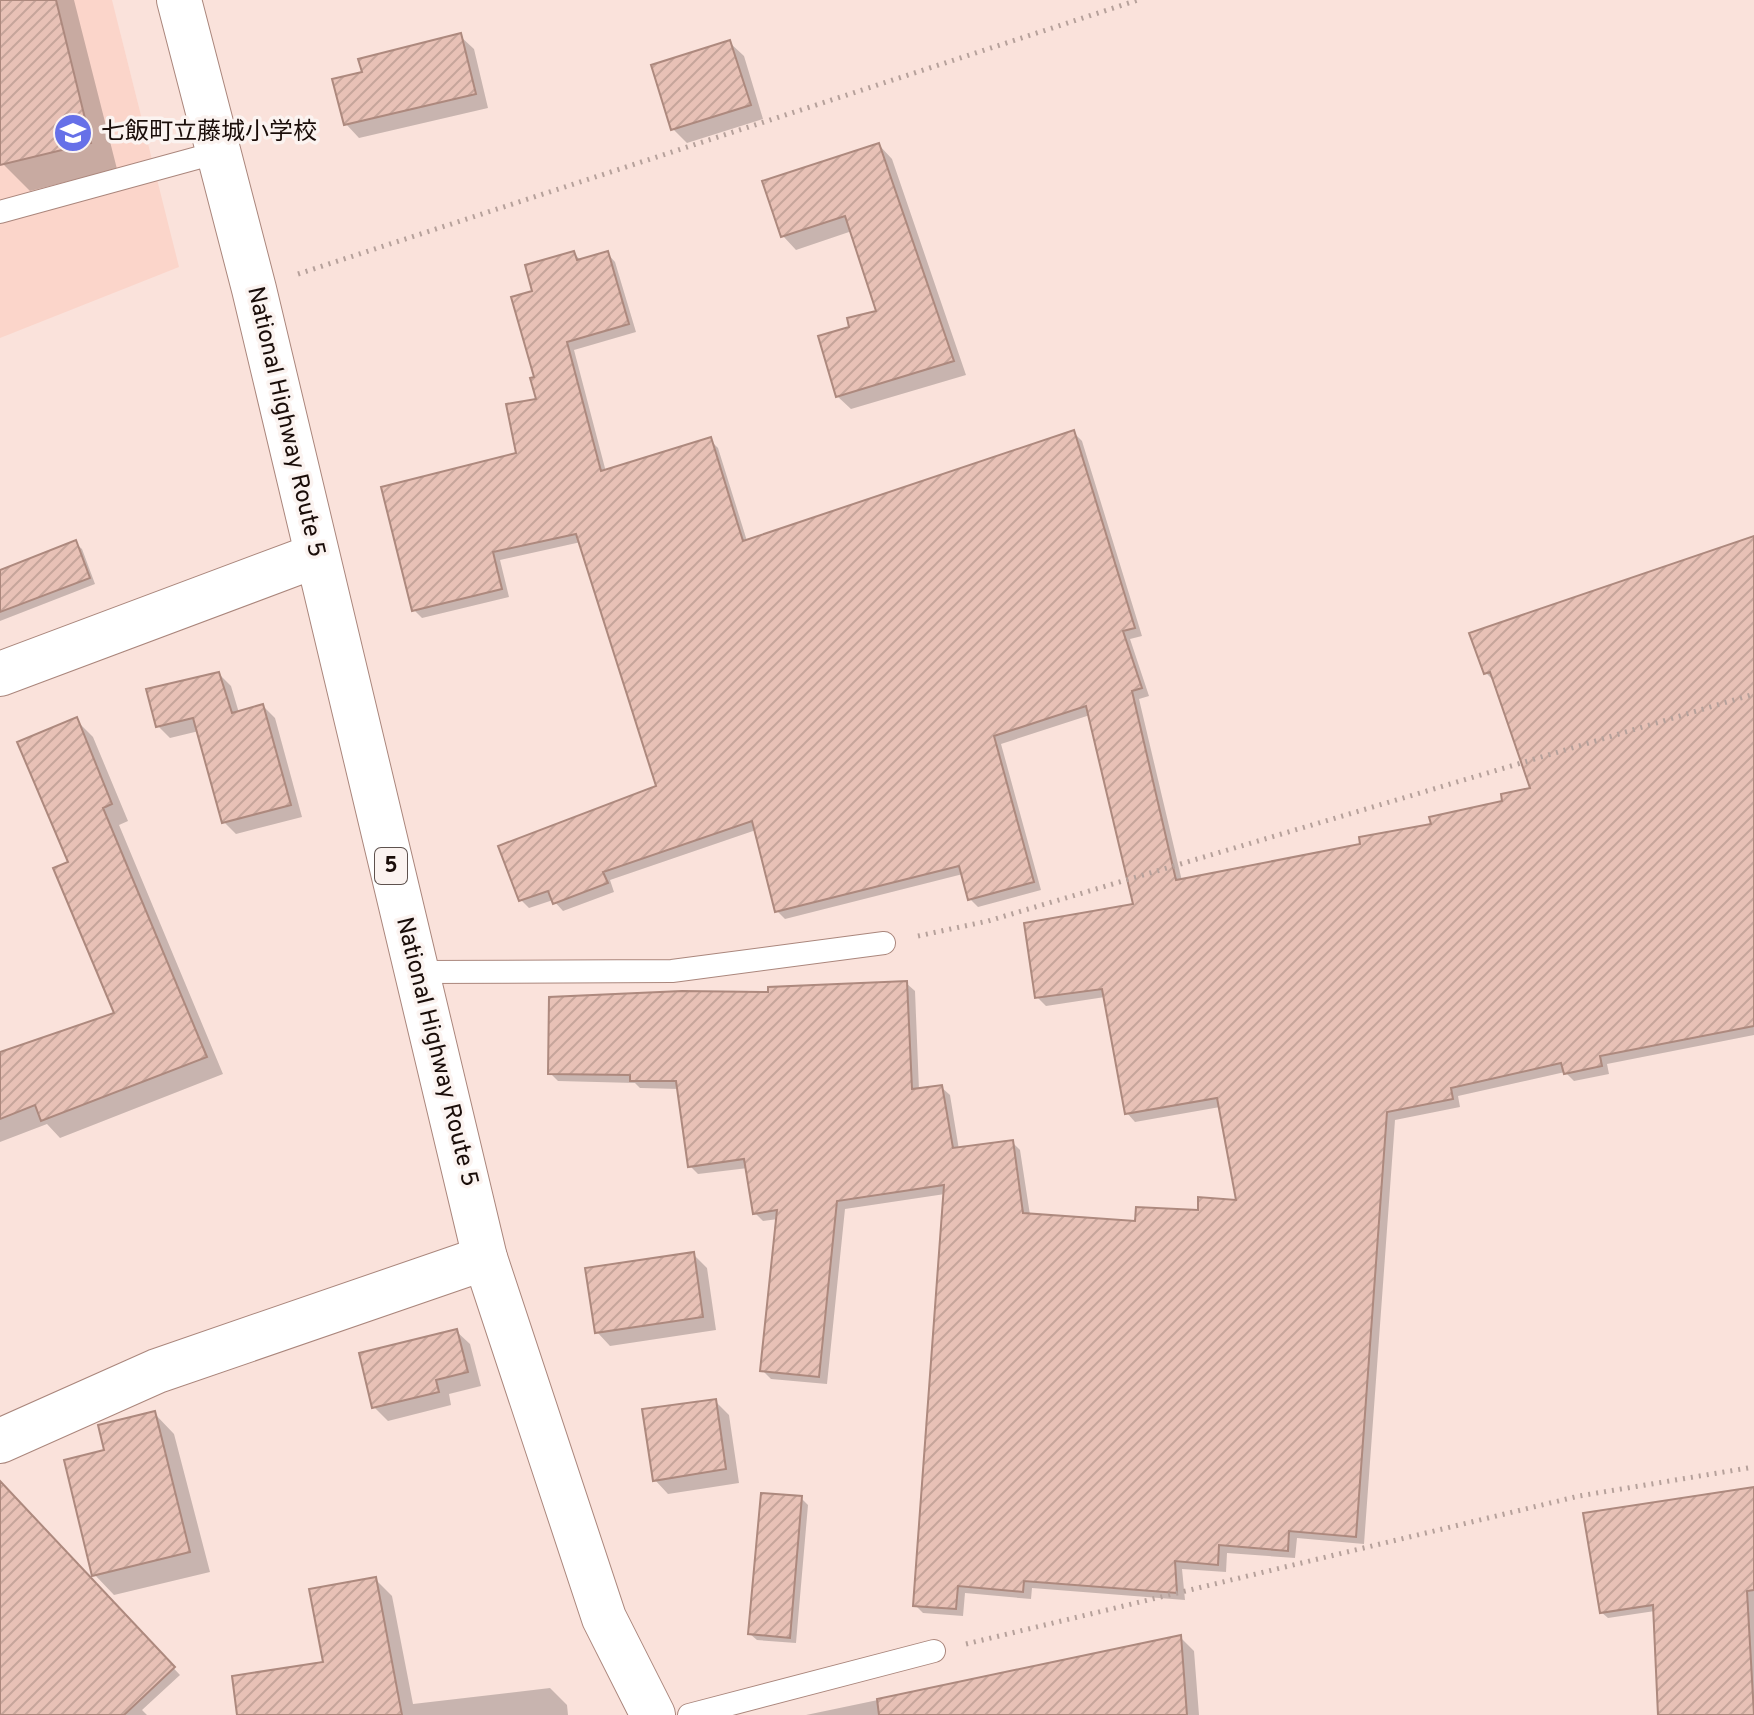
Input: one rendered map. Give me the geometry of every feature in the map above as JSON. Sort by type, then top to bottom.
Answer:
[{"type":"main road","name":"National Highway Route 5","points":[[179,0],[254,289],[315,556],[485,1258],[604,1618],[653,1715]]},
{"type":"main road","points":[[0,674],[315,556]]},
{"type":"main road","points":[[0,1441],[157,1371],[485,1258]]},
{"type":"lane","points":[[0,212],[219,152]]},
{"type":"lane","points":[[417,972],[672,971],[884,943]]},
{"type":"lane","points":[[689,1715],[934,1651]]},
{"type":"path","points":[[254,289],[1138,0]]},
{"type":"path","points":[[884,943],[988,921],[1754,694]]},
{"type":"path","points":[[934,1651],[1579,1496],[1754,1467]]},
{"type":"shaded area","name":"七飯町立藤城小学校","points":[[0,0],[112,0],[179,267],[0,338]]},
{"type":"building","points":[[0,0],[56,0],[91,143],[0,165]]},
{"type":"building","points":[[461,33],[476,94],[344,125],[332,79],[362,72],[358,59]]},
{"type":"building","points":[[730,40],[751,105],[671,130],[651,65]]},
{"type":"building","points":[[879,143],[954,361],[836,397],[818,336],[849,327],[847,318],[876,311],[845,216],[781,237],[762,181]]},
{"type":"building","points":[[574,251],[577,260],[608,251],[629,324],[567,342],[601,471],[711,437],[743,541],[1074,430],[1135,628],[1123,631],[1142,688],[1132,691],[1176,880],[1360,844],[1359,837],[1431,824],[1429,817],[1502,801],[1501,794],[1530,788],[1490,672],[1484,674],[1469,633],[1754,536],[1754,1026],[1600,1056],[1602,1066],[1564,1074],[1561,1063],[1451,1088],[1453,1099],[1387,1112],[1356,1537],[1289,1531],[1288,1551],[1219,1545],[1218,1565],[1175,1561],[1177,1593],[1024,1581],[1023,1592],[958,1586],[956,1609],[913,1606],[944,1185],[837,1201],[819,1377],[760,1371],[777,1210],[753,1214],[744,1159],[688,1167],[676,1081],[630,1081],[630,1075],[548,1074],[549,997],[682,991],[768,992],[768,987],[907,981],[912,1089],[942,1085],[953,1148],[1013,1140],[1023,1213],[1135,1221],[1136,1207],[1198,1210],[1198,1197],[1236,1200],[1217,1098],[1125,1114],[1102,989],[1035,998],[1024,923],[1133,904],[1086,706],[994,736],[1034,882],[968,900],[959,866],[775,912],[752,821],[603,872],[608,883],[553,904],[548,891],[519,901],[498,846],[656,786],[576,534],[493,552],[502,589],[412,611],[381,487],[516,453],[506,404],[536,399],[530,378],[534,377],[511,297],[532,291],[525,265]]},
{"type":"building","points":[[76,540],[90,578],[0,612],[0,570]]},
{"type":"building","points":[[219,672],[232,713],[263,704],[291,805],[222,823],[193,718],[156,727],[146,689]]},
{"type":"building","points":[[77,717],[112,804],[103,808],[207,1057],[41,1121],[35,1105],[0,1119],[0,1052],[114,1013],[53,868],[68,862],[17,742]]},
{"type":"building","points":[[694,1252],[703,1317],[595,1333],[585,1268]]},
{"type":"building","points":[[457,1329],[468,1372],[436,1380],[439,1392],[372,1408],[359,1353]]},
{"type":"building","points":[[716,1399],[726,1469],[653,1481],[642,1409]]},
{"type":"building","points":[[155,1411],[190,1552],[92,1576],[64,1460],[104,1450],[98,1425]]},
{"type":"building","points":[[0,1481],[175,1667],[124,1715],[0,1715]]},
{"type":"building","points":[[1754,1487],[1754,1590],[1747,1591],[1754,1715],[1658,1715],[1653,1605],[1600,1613],[1583,1513]]},
{"type":"building","points":[[761,1493],[802,1496],[790,1638],[748,1634]]},
{"type":"building","points":[[376,1577],[402,1715],[237,1715],[232,1676],[323,1662],[309,1589]]},
{"type":"building","points":[[1181,1635],[1187,1715],[879,1715],[877,1699]]},
{"type":"place","name":"七飯町立藤城小学校","points":[[73,133]]}]
